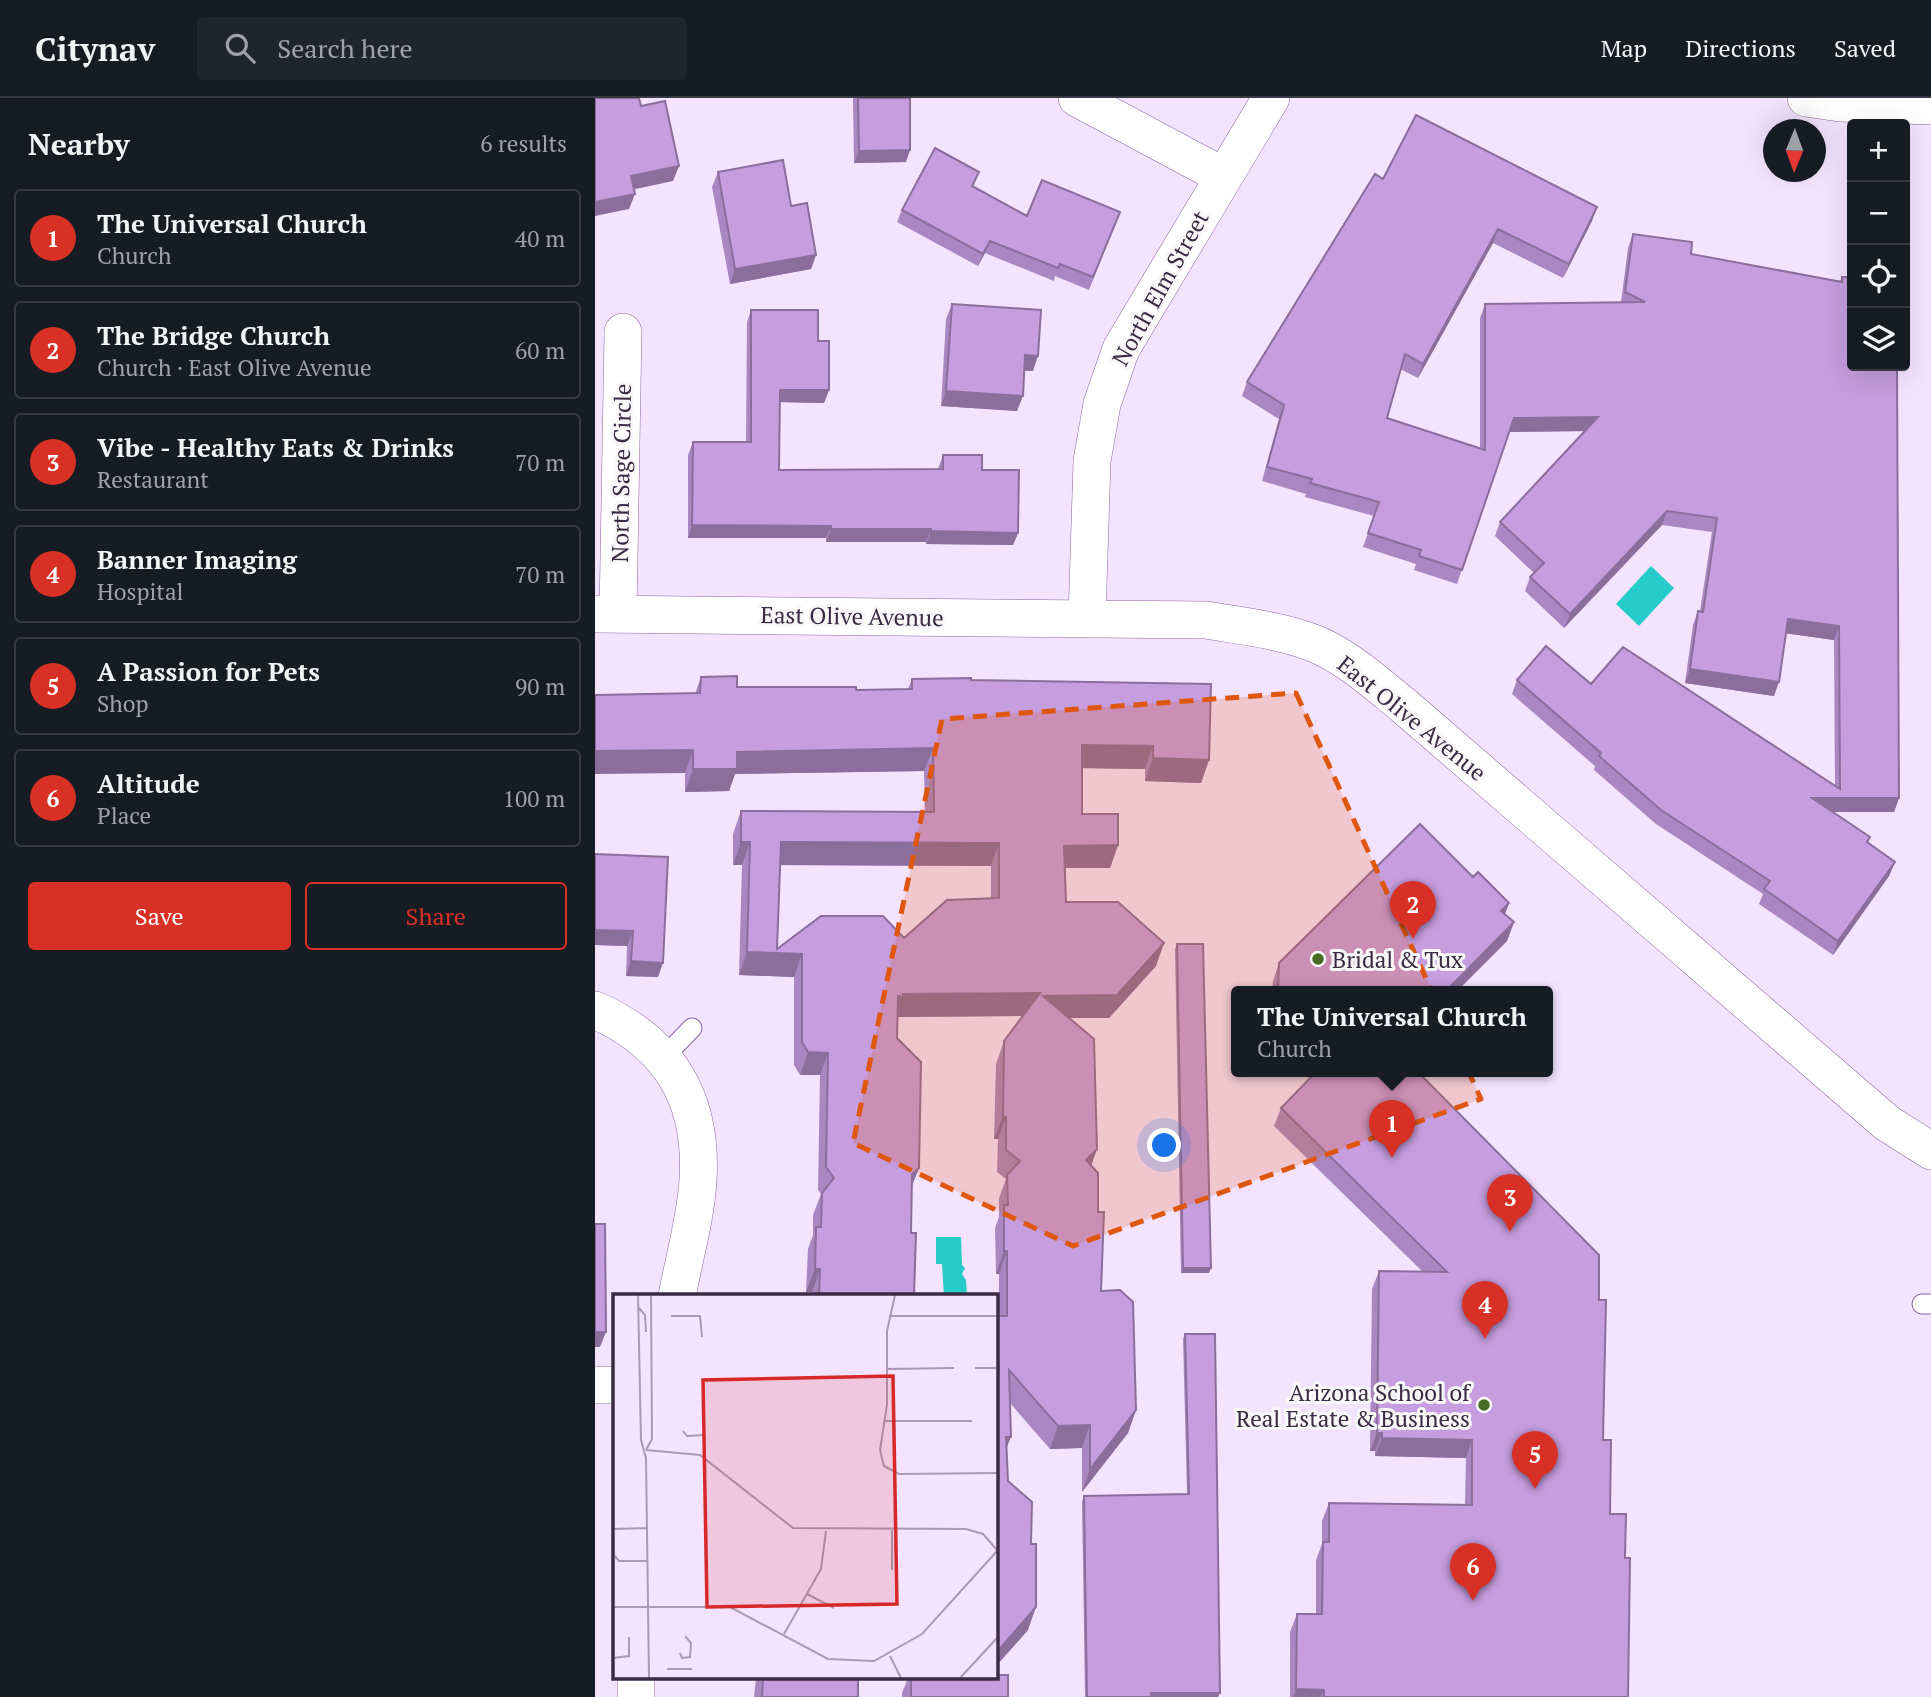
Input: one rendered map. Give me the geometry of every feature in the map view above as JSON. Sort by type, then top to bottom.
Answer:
[{"type":"street","points":[[1077,98],[1223,176]]},
{"type":"street","name":"North Elm Street","points":[[1087,618],[1092,461],[1102,404],[1121,349],[1271,98]]},
{"type":"street","points":[[1806,98],[1840,103],[1931,106]]},
{"type":"street","name":"North Sage Circle","points":[[607,614],[623,332]]},
{"type":"street","name":"East Olive Avenue","points":[[607,614],[1206,620],[1255,628],[1314,643],[1357,669],[1403,705],[1887,1123],[1931,1151]]},
{"type":"street","points":[[595,1010],[623,1022],[671,1066],[684,1089],[692,1114],[697,1144],[698,1181],[677,1294]]},
{"type":"street","points":[[595,1385],[613,1385]]},
{"type":"lane","points":[[651,1047],[692,1028]]},
{"type":"highlighted area","points":[[1296,693],[1481,1099],[1073,1246],[853,1143],[942,719]]},
{"type":"shaded area","points":[[1651,566],[1674,588],[1639,626],[1616,604]]},
{"type":"shaded area","points":[[936,1237],[961,1237],[962,1265],[965,1268],[962,1274],[966,1280],[967,1294],[944,1294],[942,1264],[936,1264]]},
{"type":"building","points":[[595,98],[639,98],[641,106],[665,101],[679,166],[631,176],[635,194],[595,202]]},
{"type":"building","points":[[858,98],[910,98],[910,150],[859,151]]},
{"type":"building","points":[[1416,115],[1597,207],[1569,264],[1498,229],[1423,364],[1405,354],[1387,418],[1485,450],[1485,304],[1645,302],[1625,292],[1633,234],[1692,242],[1691,254],[1842,282],[1842,277],[1847,277],[1847,371],[1897,371],[1899,798],[1812,798],[1870,837],[1867,842],[1895,862],[1838,941],[1764,889],[1770,881],[1661,810],[1599,756],[1601,753],[1517,680],[1546,646],[1591,684],[1623,647],[1840,789],[1839,626],[1788,619],[1779,682],[1690,669],[1698,611],[1703,612],[1717,518],[1667,511],[1570,614],[1530,577],[1544,563],[1500,522],[1598,417],[1514,418],[1462,570],[1419,556],[1421,550],[1368,533],[1379,502],[1310,483],[1312,479],[1267,467],[1284,405],[1247,382],[1375,174],[1383,179]]},
{"type":"building","points":[[935,148],[979,172],[972,186],[1027,216],[1042,180],[1120,212],[1093,277],[1060,264],[1058,268],[990,241],[983,254],[902,210]]},
{"type":"building","points":[[783,160],[791,206],[807,203],[816,255],[735,269],[718,172]]},
{"type":"building","points":[[952,304],[1041,310],[1038,356],[1025,355],[1023,396],[946,391]]},
{"type":"building","points":[[751,310],[818,310],[818,341],[829,341],[829,390],[780,390],[779,470],[943,469],[943,455],[982,455],[982,470],[1019,470],[1018,533],[931,529],[831,529],[831,526],[692,525],[693,442],[751,442]]},
{"type":"building","points":[[737,676],[737,687],[856,687],[856,690],[912,689],[912,679],[971,678],[1211,684],[1209,760],[1153,758],[1153,746],[1082,745],[1082,814],[1118,814],[1118,845],[1064,846],[1066,902],[1118,902],[1164,943],[1117,995],[1043,996],[1094,1039],[1097,1149],[1086,1160],[1098,1173],[1098,1212],[1104,1212],[1101,1291],[1120,1290],[1133,1302],[1136,1410],[1090,1469],[1090,1425],[1058,1426],[1009,1370],[1011,1437],[1006,1437],[1008,1481],[1032,1502],[1031,1544],[1036,1544],[1036,1607],[997,1652],[997,1316],[1007,1316],[1004,1205],[1008,1205],[1007,1175],[1020,1161],[1006,1150],[1006,1117],[1003,1116],[1004,1041],[1040,993],[898,996],[897,1038],[921,1062],[919,1168],[912,1174],[911,1233],[916,1233],[914,1294],[819,1294],[820,1269],[815,1269],[816,1227],[821,1227],[822,1193],[834,1178],[826,1167],[828,1053],[808,1052],[802,1042],[802,954],[747,952],[750,842],[741,842],[741,811],[934,812],[933,748],[737,752],[737,769],[693,769],[693,750],[595,751],[595,695],[700,693],[701,677]],"holes":[[[781,842],[999,843],[999,898],[947,900],[904,938],[883,916],[821,916],[777,949]]]},
{"type":"building","points":[[1420,824],[1473,877],[1478,872],[1509,903],[1501,911],[1514,922],[1451,986],[1278,986],[1279,963]]},
{"type":"building","points":[[595,854],[668,857],[663,963],[631,961],[633,931],[595,930]]},
{"type":"building","points":[[1177,944],[1203,944],[1211,1268],[1183,1268]]},
{"type":"building","points":[[1311,1077],[1423,1077],[1599,1255],[1599,1300],[1606,1300],[1603,1440],[1611,1440],[1610,1514],[1626,1514],[1625,1558],[1630,1558],[1628,1697],[1324,1697],[1324,1690],[1296,1689],[1297,1614],[1322,1614],[1323,1542],[1329,1542],[1329,1503],[1472,1505],[1472,1440],[1382,1438],[1382,1433],[1377,1433],[1379,1271],[1447,1272],[1281,1108]]},
{"type":"building","points":[[595,1224],[605,1224],[606,1332],[595,1332]]},
{"type":"building","points":[[1185,1334],[1215,1334],[1220,1693],[1087,1697],[1084,1496],[1189,1494]]},
{"type":"building","points":[[997,1675],[1008,1675],[1008,1697],[911,1697],[911,1680],[997,1680]]},
{"type":"building","points":[[763,1680],[858,1680],[858,1697],[762,1697]]},
{"type":"place","name":"The Bridge Church","points":[[1413,939]]},
{"type":"place","name":"Bridal & Tux","points":[[1318,959]]},
{"type":"place","name":"The Universal Church","points":[[1392,1158]]},
{"type":"place","name":"Vibe - Healthy Eats & Drinks","points":[[1510,1232]]},
{"type":"place","name":"Banner Imaging","points":[[1485,1339]]},
{"type":"place","name":"Arizona School of Real Estate & Business","points":[[1484,1405]]},
{"type":"place","name":"A Passion for Pets","points":[[1535,1489]]},
{"type":"place","name":"Altitude","points":[[1473,1601]]}]
